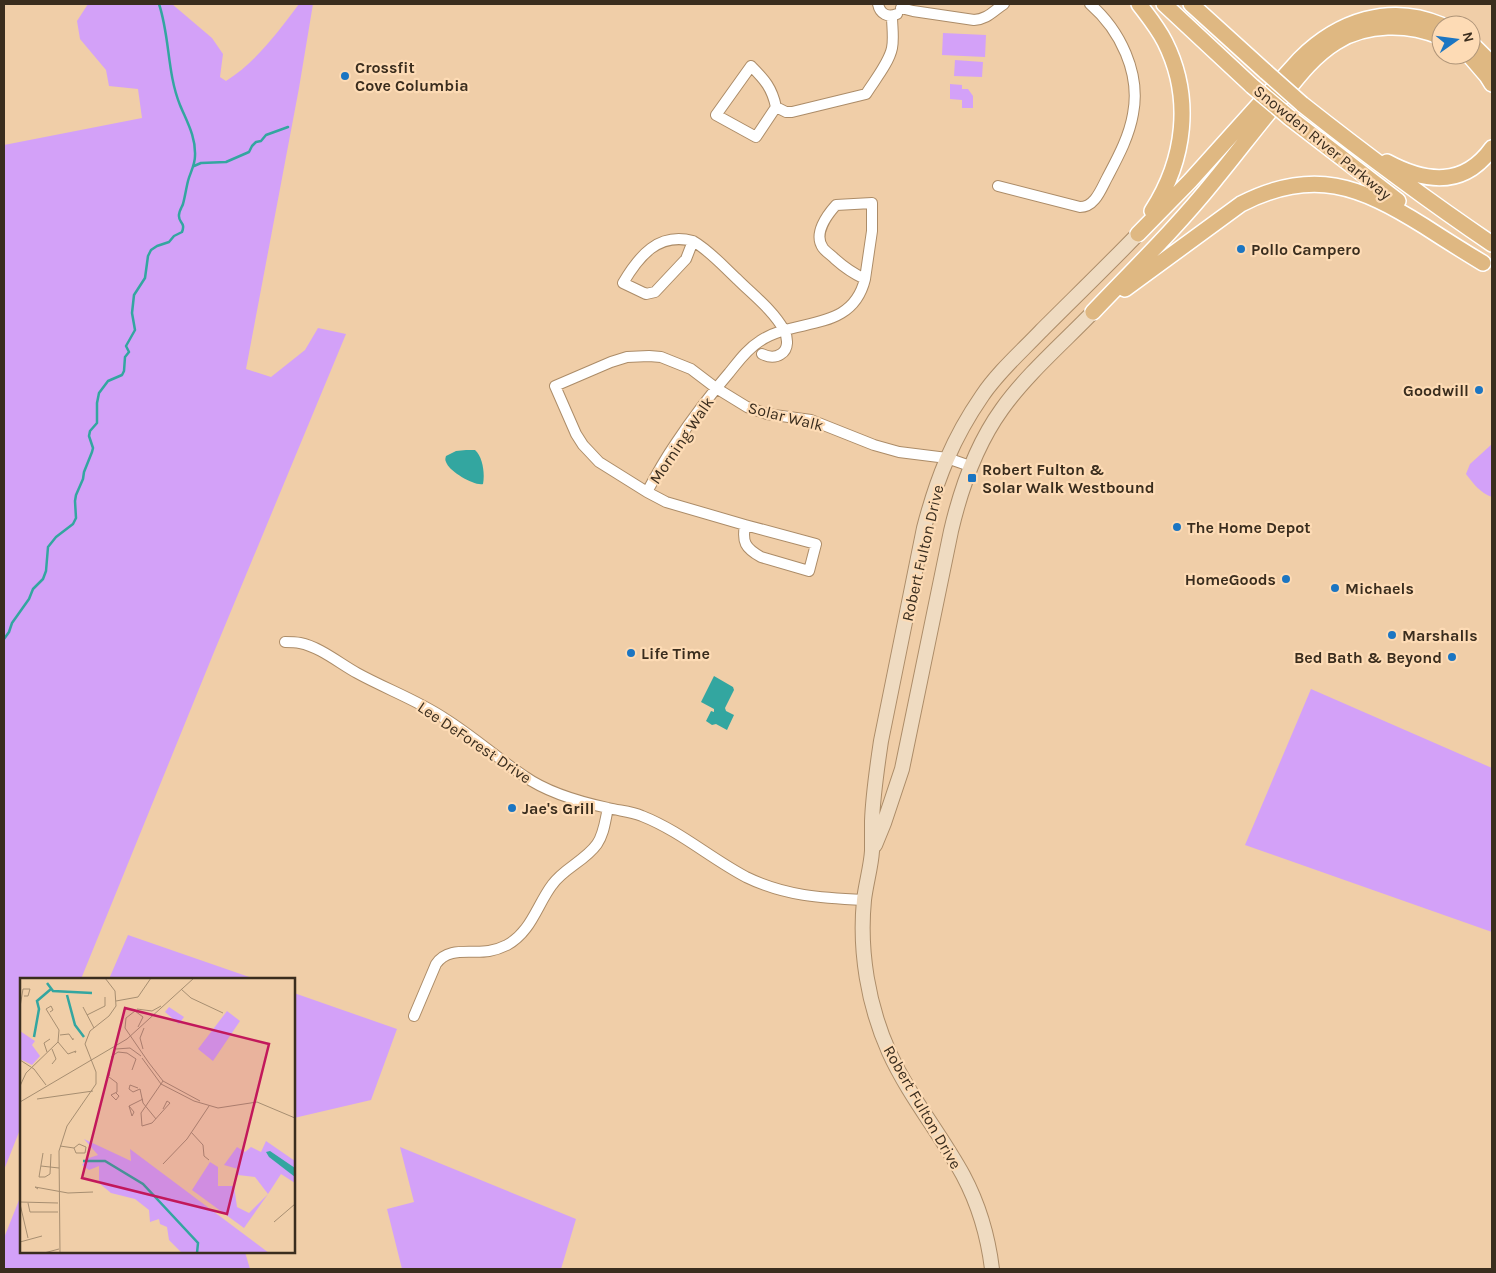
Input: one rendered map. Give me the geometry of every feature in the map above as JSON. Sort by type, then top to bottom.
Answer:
[{"type":"main road","points":[[1138,234],[1159,201],[1177,158],[1182,110],[1177,77],[1170,54],[1161,34],[1139,4]]},
{"type":"main road","name":"Snowden River Parkway","points":[[1164,4],[1252,86],[1290,118],[1368,180],[1488,266]]},
{"type":"main road","name":"Snowden River Parkway","points":[[1191,4],[1302,104],[1437,206],[1492,244]]},
{"type":"main road","points":[[1138,234],[1190,181],[1300,59],[1318,42],[1354,22],[1381,16],[1410,16],[1431,22]]},
{"type":"main road","points":[[1093,312],[1204,193],[1307,65],[1325,50],[1347,36],[1368,29],[1382,27],[1409,28],[1431,33]]},
{"type":"main road","points":[[1481,53],[1492,64]]},
{"type":"main road","points":[[1478,65],[1488,76],[1492,84]]},
{"type":"main road","points":[[1337,131],[1389,163],[1416,174],[1437,178],[1450,177],[1471,170],[1486,157],[1492,148]]},
{"type":"main road","points":[[1093,312],[1241,204],[1283,187],[1326,185],[1345,187],[1360,192],[1397,209],[1488,266]]},
{"type":"street","points":[[878,4],[880,11],[892,16],[902,6],[913,11],[974,20],[988,17],[1004,4]]},
{"type":"street","points":[[998,186],[1085,207],[1097,197],[1118,156],[1134,113],[1133,78],[1130,64],[1117,35],[1107,20],[1090,4]]},
{"type":"street","points":[[776,107],[756,138],[716,115],[752,66],[771,88],[776,107],[786,112],[866,94],[892,48],[892,16]]},
{"type":"street","name":"Morning Walk","points":[[647,492],[675,444],[716,388],[747,351],[763,339],[823,321],[839,314],[848,309],[860,294],[865,279],[872,231],[872,203],[836,205],[828,214],[823,224],[820,242],[823,248],[848,271],[865,279]]},
{"type":"street","name":"Robert Fulton Drive","points":[[992,1269],[982,1218],[974,1198],[952,1155],[900,1073],[889,1052],[880,1028],[868,983],[864,955],[864,900],[872,852],[872,819],[881,741],[924,528],[947,458],[960,431],[983,395],[1004,370],[1138,234]]},
{"type":"street","points":[[693,241],[686,259],[655,292],[646,294],[623,283],[644,253],[652,247],[672,239],[693,241],[708,251],[771,311],[785,331],[788,341],[781,354],[772,357],[762,354]]},
{"type":"street","name":"Robert Fulton Drive","points":[[872,852],[902,769],[957,504],[970,466],[982,441],[1002,409],[1020,386],[1093,312]]},
{"type":"street","name":"Solar Walk","points":[[647,492],[599,462],[583,445],[576,434],[555,386],[611,362],[627,358],[650,356],[661,358],[683,364],[700,374],[716,388],[756,411],[811,420],[874,445],[899,452],[947,458],[970,466]]},
{"type":"street","points":[[647,492],[666,502],[816,544],[809,571],[761,557],[748,549],[744,540],[746,525]]},
{"type":"street","name":"Lee DeForest Drive","points":[[285,642],[301,643],[315,648],[358,673],[443,717],[478,741],[524,777],[540,785],[572,798],[631,812],[669,828],[745,876],[780,890],[811,897],[864,900]]},
{"type":"street","points":[[414,1016],[440,958],[450,953],[489,951],[501,948],[517,938],[525,930],[552,884],[564,871],[592,851],[603,832],[608,808]]},
{"type":"shaded area","points":[[88,4],[172,4],[212,38],[223,54],[220,77],[226,81],[257,56],[299,4],[313,4],[246,369],[271,377],[305,350],[318,328],[346,334],[81,978],[20,978],[20,1130],[4,1170],[4,145],[142,118],[138,89],[109,86],[106,70],[80,39],[77,21]]},
{"type":"shaded area","points":[[943,33],[986,35],[985,57],[942,55]]},
{"type":"shaded area","points":[[955,60],[983,62],[982,77],[954,76]]},
{"type":"shaded area","points":[[950,84],[962,85],[962,89],[968,89],[973,96],[973,108],[962,108],[962,100],[950,99]]},
{"type":"shaded area","points":[[1492,444],[1492,497],[1480,490],[1466,474],[1470,464]]},
{"type":"shaded area","points":[[1311,689],[1492,768],[1492,932],[1245,845]]},
{"type":"shaded area","points":[[128,935],[252,978],[109,978]]},
{"type":"shaded area","points":[[295,993],[397,1029],[371,1100],[295,1118]]},
{"type":"shaded area","points":[[400,1147],[576,1219],[561,1269],[402,1269],[387,1209],[414,1202]]},
{"type":"shaded area","points":[[20,1198],[20,1253],[245,1253],[250,1269],[4,1269],[4,1238]]},
{"type":"water","points":[[475,450],[482,461],[483,484],[474,483],[463,478],[449,467],[445,460],[446,456],[456,451]]},
{"type":"water","points":[[714,676],[733,687],[734,690],[725,708],[726,711],[734,715],[727,730],[706,721],[711,711],[714,712],[714,709],[701,702]]},
{"type":"waterway","points":[[4,639],[12,623],[29,599],[33,589],[43,579],[46,571],[48,547],[56,537],[73,524],[76,518],[76,495],[93,448],[89,436],[90,431],[97,423],[99,393],[108,381],[122,375],[124,371],[125,357],[129,352],[126,346],[135,330],[132,313],[134,295],[145,278],[148,256],[151,250],[169,242],[174,236],[182,232],[183,229],[179,214],[194,163],[195,149],[176,93],[159,4]]},
{"type":"waterway","points":[[194,166],[201,163],[226,162],[249,152],[252,146],[256,142],[261,141],[266,135],[288,127]]},
{"type":"place","name":"Crossfit Cove Columbia","points":[[345,76]]},
{"type":"place","name":"Pollo Campero","points":[[1241,249]]},
{"type":"place","name":"Goodwill","points":[[1479,390]]},
{"type":"place","name":"Robert Fulton & Solar Walk Westbound","points":[[972,478]]},
{"type":"place","name":"The Home Depot","points":[[1177,527]]},
{"type":"place","name":"HomeGoods","points":[[1286,579]]},
{"type":"place","name":"Michaels","points":[[1335,588]]},
{"type":"place","name":"Marshalls","points":[[1392,635]]},
{"type":"place","name":"Life Time","points":[[631,653]]},
{"type":"place","name":"Bed Bath & Beyond","points":[[1452,657]]},
{"type":"place","name":"Jae's Grill","points":[[512,808]]}]
